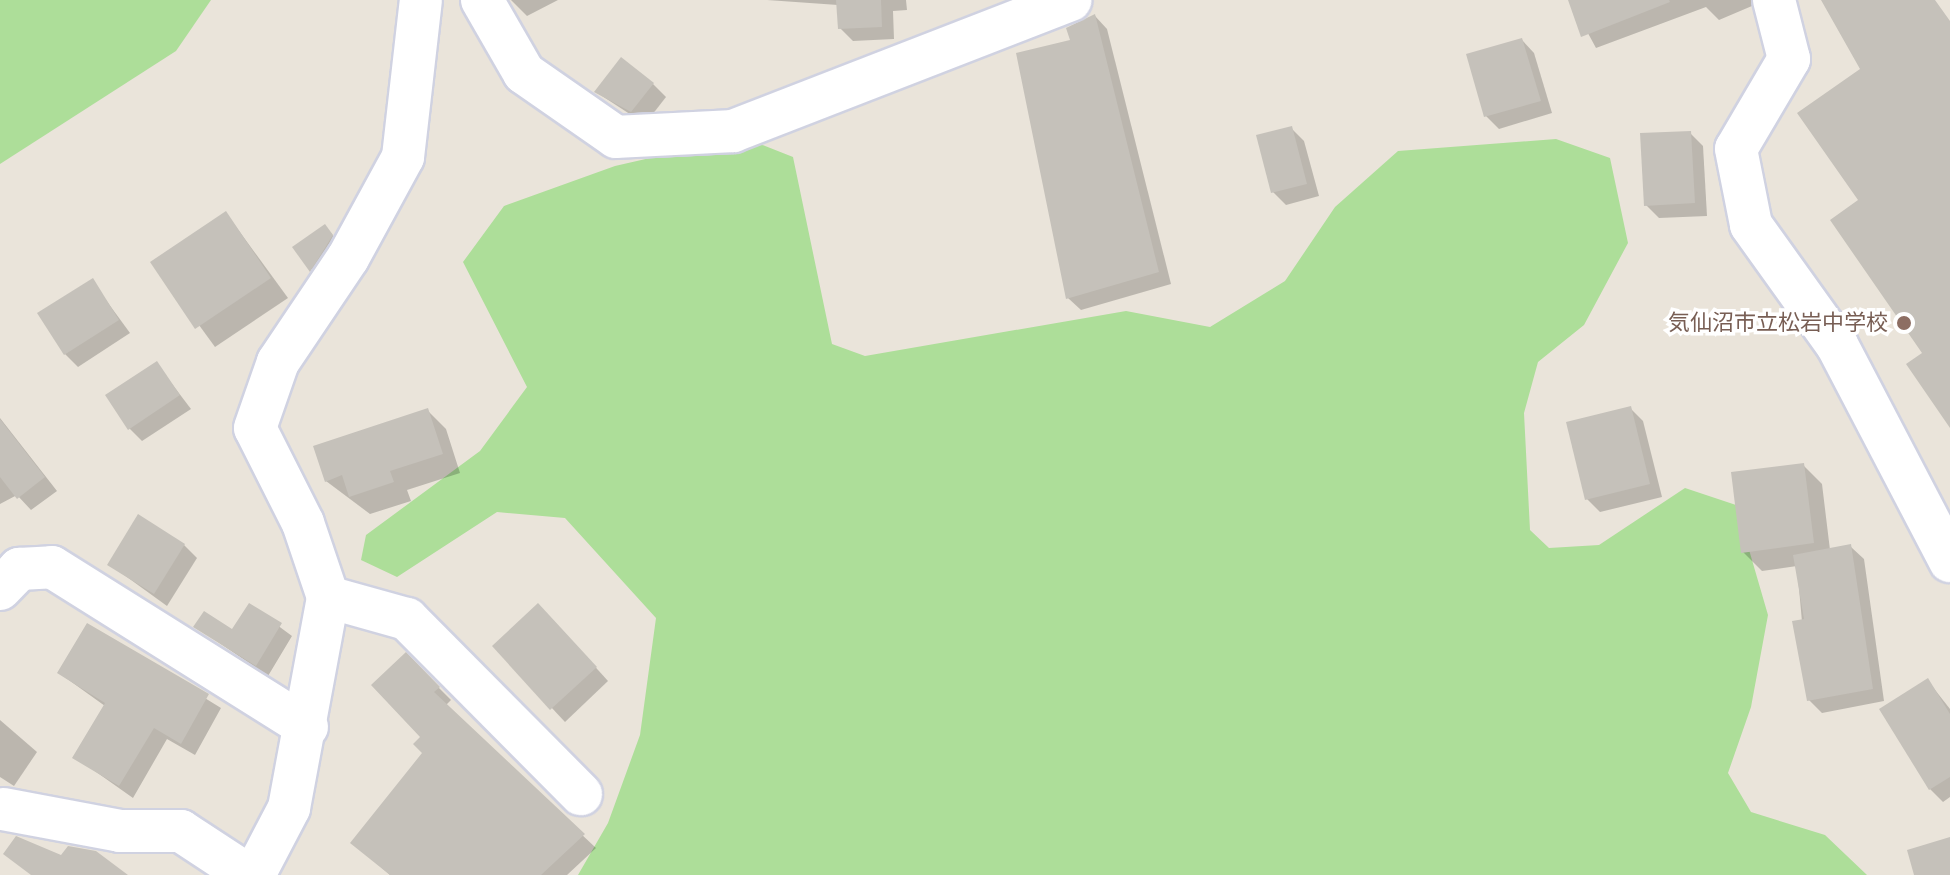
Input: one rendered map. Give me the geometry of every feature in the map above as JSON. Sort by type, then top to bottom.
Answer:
[{"type":"street","points":[[3,809],[120,831],[181,831],[251,875],[289,808],[307,727],[328,597],[303,523],[255,428],[278,362],[348,258],[403,157],[421,0]]},
{"type":"street","points":[[482,0],[524,73],[616,137],[733,131],[1070,0]]},
{"type":"street","points":[[1774,0],[1789,59],[1736,149],[1751,225],[1837,345],[1950,561]]},
{"type":"street","points":[[0,589],[19,569],[52,567],[307,727]]},
{"type":"street","points":[[328,597],[407,619],[581,794]]},
{"type":"green space","points":[[0,0],[211,0],[176,51],[0,164]]},
{"type":"green space","points":[[742,137],[793,157],[832,344],[865,356],[1126,311],[1210,327],[1285,281],[1335,207],[1398,151],[1556,139],[1610,158],[1628,243],[1584,325],[1538,362],[1524,413],[1530,530],[1549,548],[1599,545],[1685,488],[1736,505],[1768,615],[1751,707],[1728,773],[1751,812],[1825,835],[1867,875],[578,875],[608,823],[640,735],[656,618],[565,518],[497,512],[397,577],[361,560],[366,535],[480,451],[527,387],[463,262],[504,206],[615,166]]},
{"type":"building","points":[[836,0],[881,0],[882,27],[838,29]]},
{"type":"building","points":[[1568,0],[1669,0],[1670,2],[1581,37]]},
{"type":"building","name":"気仙沼市立松岩中学校","points":[[1821,0],[1935,0],[1950,21],[1950,428],[1906,364],[1922,353],[1830,220],[1858,200],[1797,113],[1860,69]]},
{"type":"building","points":[[1095,14],[1159,272],[1066,299],[1016,53],[1070,40],[1066,28]]},
{"type":"building","points":[[1522,38],[1541,101],[1484,117],[1466,54]]},
{"type":"building","points":[[621,57],[654,83],[631,112],[594,92]]},
{"type":"building","points":[[1292,126],[1307,184],[1271,193],[1256,135]]},
{"type":"building","points":[[1691,131],[1695,203],[1644,206],[1640,133]]},
{"type":"building","points":[[226,211],[271,278],[195,329],[150,262]]},
{"type":"building","points":[[325,224],[333,235],[310,272],[292,247]]},
{"type":"building","points":[[93,278],[119,320],[64,355],[37,313]]},
{"type":"building","points":[[157,361],[180,395],[128,430],[105,395]]},
{"type":"building","points":[[1631,406],[1650,484],[1585,500],[1566,422]]},
{"type":"building","points":[[428,408],[443,454],[390,471],[394,482],[349,497],[342,475],[325,482],[313,446]]},
{"type":"building","points":[[0,419],[45,477],[17,499],[0,477]]},
{"type":"building","points":[[1804,463],[1814,543],[1741,553],[1731,472]]},
{"type":"building","points":[[138,514],[185,544],[154,594],[107,565]]},
{"type":"building","points":[[1851,544],[1873,689],[1807,701],[1792,621],[1804,619],[1793,555]]},
{"type":"building","points":[[249,603],[282,623],[256,666],[193,627],[204,611],[232,629]]},
{"type":"building","points":[[538,603],[597,667],[550,710],[492,646]]},
{"type":"building","points":[[87,623],[209,694],[181,744],[154,728],[119,786],[72,758],[105,703],[57,673]]},
{"type":"building","points":[[406,652],[440,687],[434,692],[585,834],[541,875],[390,875],[350,843],[422,753],[413,744],[420,737],[371,685]]},
{"type":"building","points":[[1928,678],[1950,714],[1950,777],[1929,790],[1879,709]]},
{"type":"building","points":[[16,836],[61,855],[68,846],[96,851],[128,875],[31,875],[3,854]]},
{"type":"building","points":[[1950,837],[1950,875],[1914,875],[1907,850]]},
{"type":"place","name":"気仙沼市立松岩中学校","points":[[1904,323]]}]
